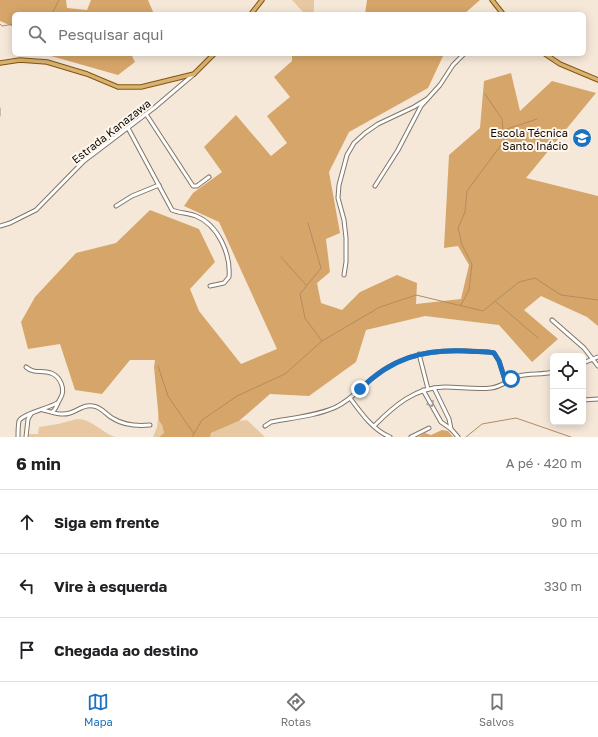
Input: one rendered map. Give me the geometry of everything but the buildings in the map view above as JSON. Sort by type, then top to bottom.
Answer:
[{"type":"main road","points":[[253,12],[262,0]]},
{"type":"main road","points":[[492,0],[501,12]]},
{"type":"main road","points":[[0,63],[20,60],[47,62],[87,74],[118,87],[140,87],[194,74],[212,56]]},
{"type":"main road","points":[[548,56],[560,64],[598,80]]},
{"type":"street","points":[[375,186],[398,150],[421,106],[440,84],[453,65],[462,56]]},
{"type":"street","name":"Estrada Kanazawa","points":[[0,226],[36,210],[84,161],[146,114],[194,74]]},
{"type":"street","points":[[344,275],[346,262],[346,238],[344,220],[338,198],[338,185],[347,155],[354,143],[365,133],[378,124],[414,107],[427,99]]},
{"type":"street","points":[[146,114],[193,186],[197,186],[209,177]]},
{"type":"street","points":[[128,128],[172,210],[194,215],[206,222],[214,230],[225,250],[229,277],[224,283],[210,286]]},
{"type":"street","points":[[116,206],[132,196],[158,185]]},
{"type":"street","points":[[552,320],[574,338],[594,359],[598,366]]},
{"type":"street","points":[[265,426],[271,422],[322,412],[337,406],[350,398],[382,370],[419,354],[444,350],[494,353],[499,361],[506,383]]},
{"type":"street","points":[[419,354],[428,389]]},
{"type":"street","points":[[586,362],[598,357]]},
{"type":"street","points":[[26,367],[35,372],[51,373],[59,379],[63,391],[55,410],[52,412]]},
{"type":"street","points":[[374,426],[399,403],[423,390],[443,387],[492,388],[501,386],[524,375],[550,372]]},
{"type":"street","points":[[434,388],[447,414],[451,429]]},
{"type":"street","points":[[423,390],[439,418],[458,437]]},
{"type":"street","points":[[350,398],[374,426],[382,433],[390,437]]},
{"type":"street","points":[[586,400],[598,398]]},
{"type":"street","points":[[18,437],[20,420],[23,417],[50,407],[58,402]]},
{"type":"street","points":[[43,410],[63,414],[71,413],[86,406],[95,406],[117,421],[150,425]]},
{"type":"street","points":[[50,407],[56,408],[59,413],[63,414]]},
{"type":"street","points":[[26,437],[28,419],[31,414]]},
{"type":"street","points":[[439,418],[447,414]]},
{"type":"street","points":[[411,437],[429,428]]},
{"type":"street","points":[[18,432],[26,432]]},
{"type":"shaded area","points":[[0,0],[66,0],[67,8],[87,10],[91,0],[148,0],[153,12],[12,12],[12,26],[0,21]]},
{"type":"shaded area","points":[[292,0],[314,0],[314,12],[303,12]]},
{"type":"shaded area","points":[[367,0],[480,0],[466,12],[365,12]]},
{"type":"shaded area","points":[[51,56],[132,56],[135,62],[118,75]]},
{"type":"shaded area","points":[[292,56],[443,56],[428,88],[349,132],[329,172],[340,233],[326,239],[330,272],[317,283],[321,303],[342,310],[360,292],[397,275],[417,283],[416,304],[461,299],[469,265],[458,246],[444,248],[449,155],[480,128],[484,81],[511,73],[520,111],[552,81],[596,93],[526,178],[598,196],[598,326],[587,317],[541,296],[524,310],[558,339],[532,362],[499,325],[425,316],[366,330],[356,362],[309,396],[270,394],[239,421],[211,433],[210,437],[159,437],[164,433],[162,425],[159,421],[154,367],[155,360],[130,360],[102,394],[75,390],[60,344],[28,349],[21,322],[35,297],[76,253],[116,243],[150,210],[199,229],[215,262],[190,289],[199,311],[241,364],[277,349],[219,222],[184,206],[193,193],[222,172],[204,147],[236,115],[271,156],[287,143],[267,116],[290,97],[274,77],[292,61]]},
{"type":"shaded area","points":[[159,409],[159,421],[162,425],[164,433],[159,437],[153,437],[157,427]]},
{"type":"shaded area","points":[[77,419],[92,423],[115,437],[28,437],[29,434],[38,434],[39,427]]},
{"type":"shaded area","points":[[247,420],[265,437],[210,437],[211,433],[239,421]]},
{"type":"shaded area","points":[[442,430],[448,431],[453,437],[418,437],[425,433],[431,435]]},
{"type":"waterway","points":[[53,12],[59,0]]},
{"type":"waterway","points":[[0,24],[2,26],[12,24]]},
{"type":"waterway","points":[[461,305],[469,290],[472,264],[462,245],[458,228],[465,212],[467,191],[504,141],[502,119],[485,94]]},
{"type":"waterway","points":[[0,108],[0,116]]},
{"type":"waterway","points":[[504,130],[537,119]]},
{"type":"waterway","points":[[308,223],[321,268],[300,294],[305,318],[322,341]]},
{"type":"waterway","points":[[281,257],[306,285]]},
{"type":"waterway","points":[[192,437],[202,420],[237,396],[285,374],[322,341],[380,307],[416,295],[483,311],[519,282],[535,278],[561,295],[598,300]]},
{"type":"waterway","points":[[496,302],[538,338]]},
{"type":"waterway","points":[[158,366],[168,396],[194,434]]},
{"type":"waterway","points":[[466,437],[482,424],[516,418],[571,437]]},
{"type":"place","name":"Escola Técnica Santo Inácio","points":[[582,138]]},
{"type":"route","points":[[360,389],[382,370],[393,364],[419,354],[451,350],[494,353],[499,361],[506,383],[511,379]]}]
